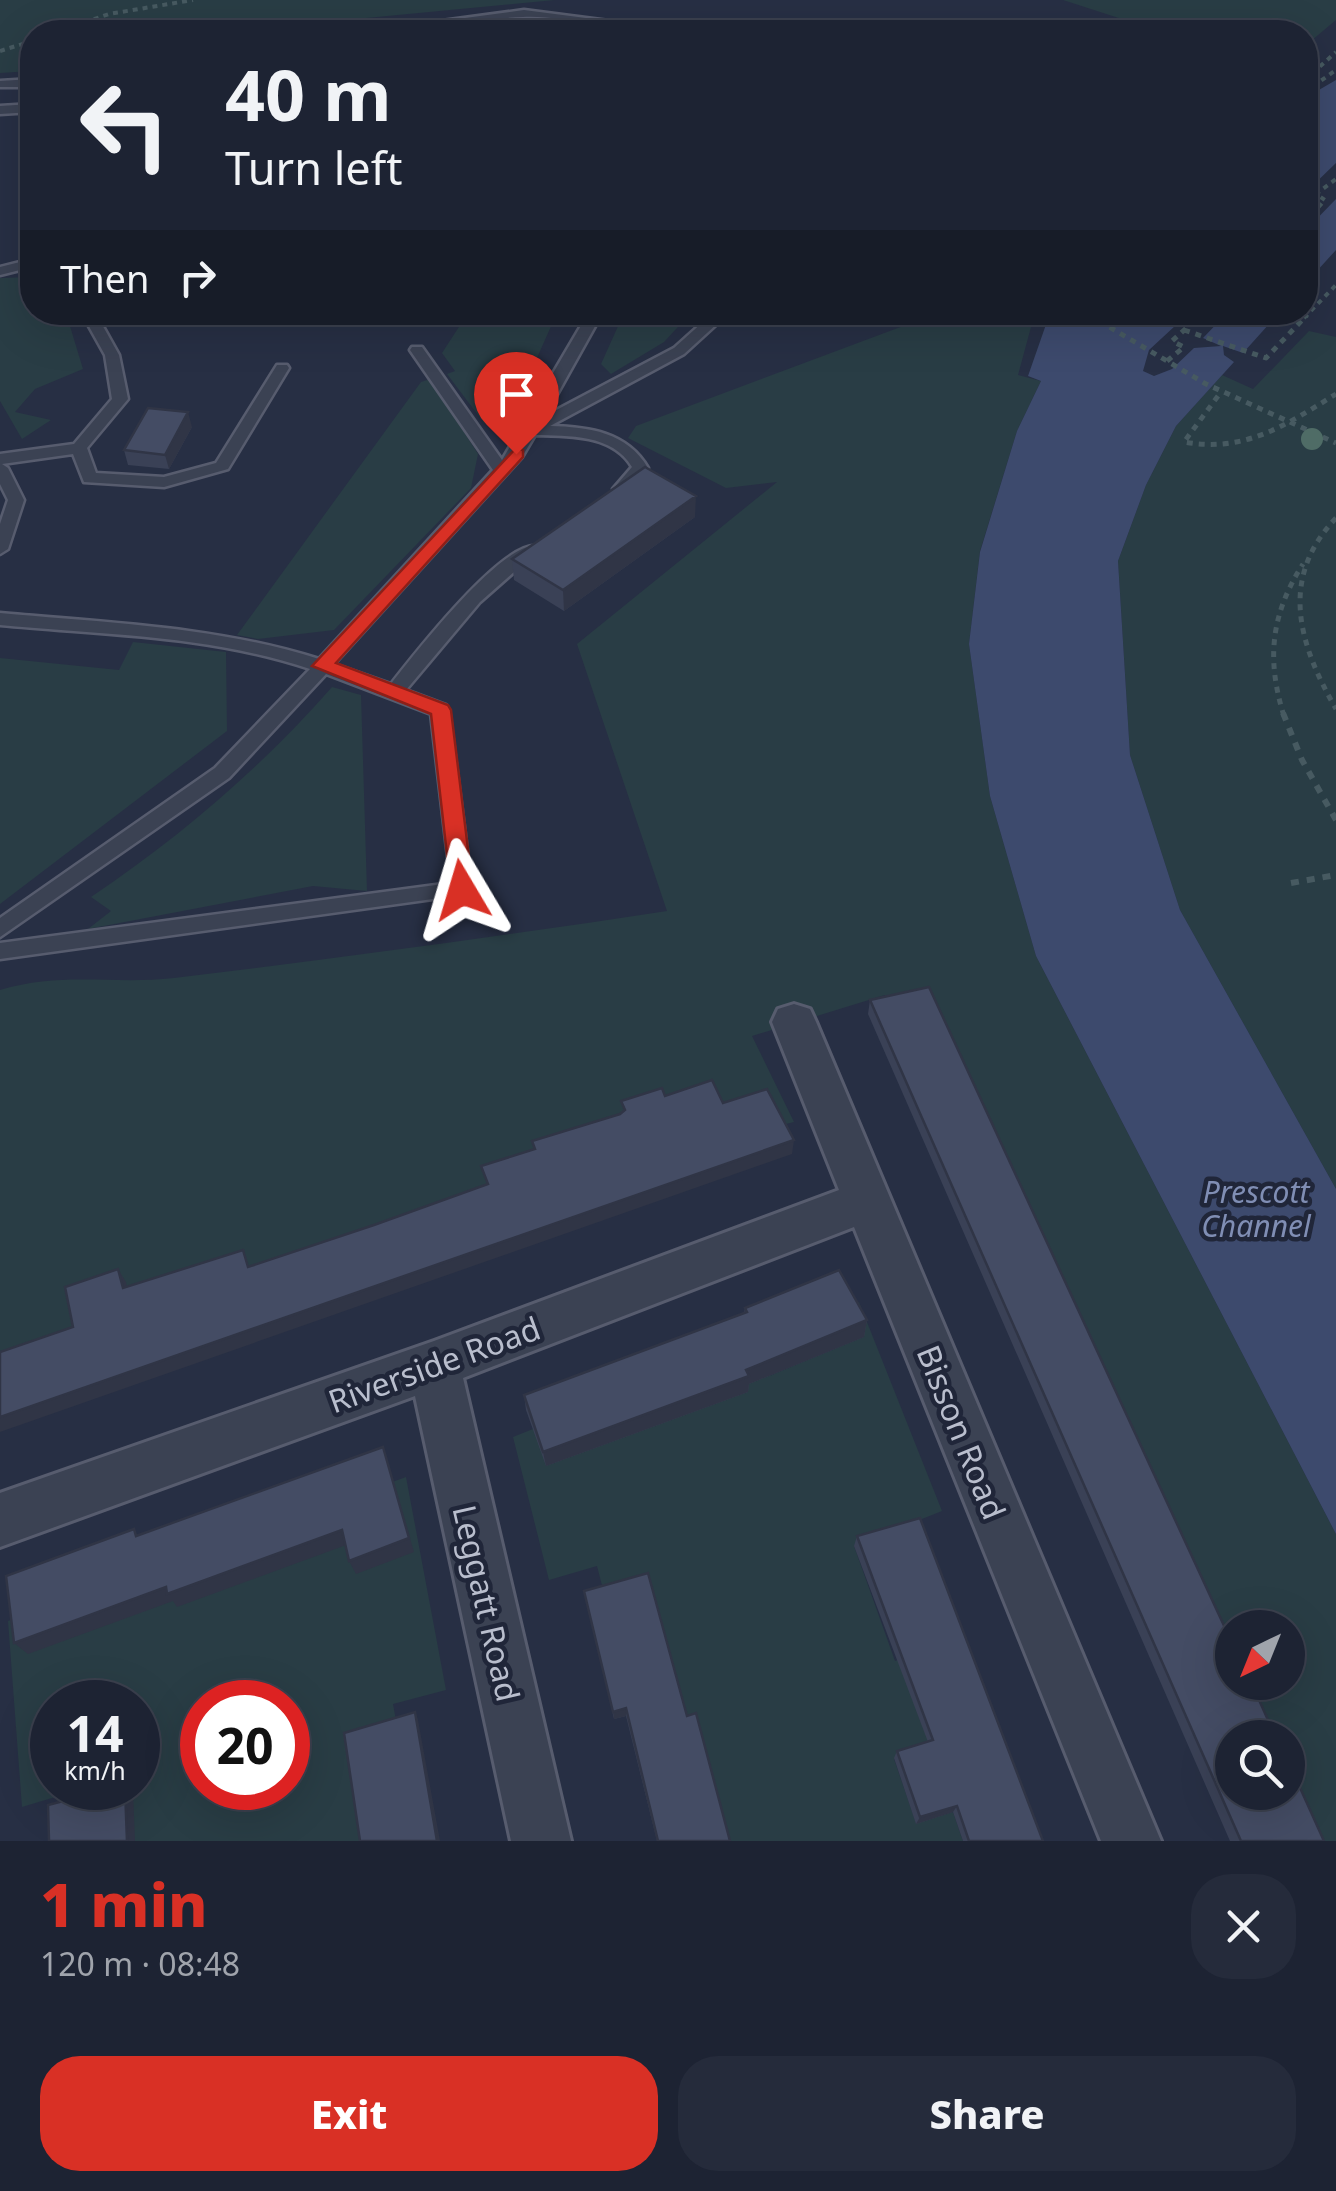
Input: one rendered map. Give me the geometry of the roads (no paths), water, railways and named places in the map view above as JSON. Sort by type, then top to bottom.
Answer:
[{"type":"street","name":"Bisson Road","points":[[794,1022],[1131,1841]]},
{"type":"street","name":"Riverside Road","points":[[0,1520],[434,1365],[866,1202]]},
{"type":"street","name":"Leggatt Road","points":[[434,1365],[540,1841]]},
{"type":"lane","points":[[475,20],[524,13],[575,20]]},
{"type":"lane","points":[[0,459],[78,448],[120,399],[112,354],[95,325]]},
{"type":"lane","points":[[0,929],[222,773],[501,470],[529,430],[589,325]]},
{"type":"lane","points":[[529,430],[678,351],[708,325]]},
{"type":"lane","points":[[417,350],[501,470]]},
{"type":"lane","points":[[78,448],[90,478],[164,482],[222,466],[282,368]]},
{"type":"lane","points":[[529,430],[587,434],[624,448],[638,460],[637,474],[598,505]]},
{"type":"lane","points":[[0,468],[16,500],[0,549]]},
{"type":"lane","points":[[394,692],[449,620],[494,576],[554,535]]},
{"type":"lane","points":[[0,619],[145,628],[232,642],[322,666],[440,710],[462,890],[0,951]]},
{"type":"water","points":[[1336,80],[1336,163],[1318,180],[1318,90]]},
{"type":"water","points":[[1336,199],[1336,250],[1318,270],[1318,218]]},
{"type":"water","name":"Prescott Channel","points":[[1046,325],[1176,325],[1149,350],[1143,371],[1154,376],[1172,369],[1194,348],[1221,346],[1203,338],[1215,325],[1268,325],[1243,353],[1223,346],[1224,355],[1234,362],[1176,426],[1146,485],[1118,561],[1130,755],[1180,910],[1336,1189],[1336,1534],[1036,956],[990,796],[969,644],[980,552],[1017,431],[1041,381],[1028,376]]}]
